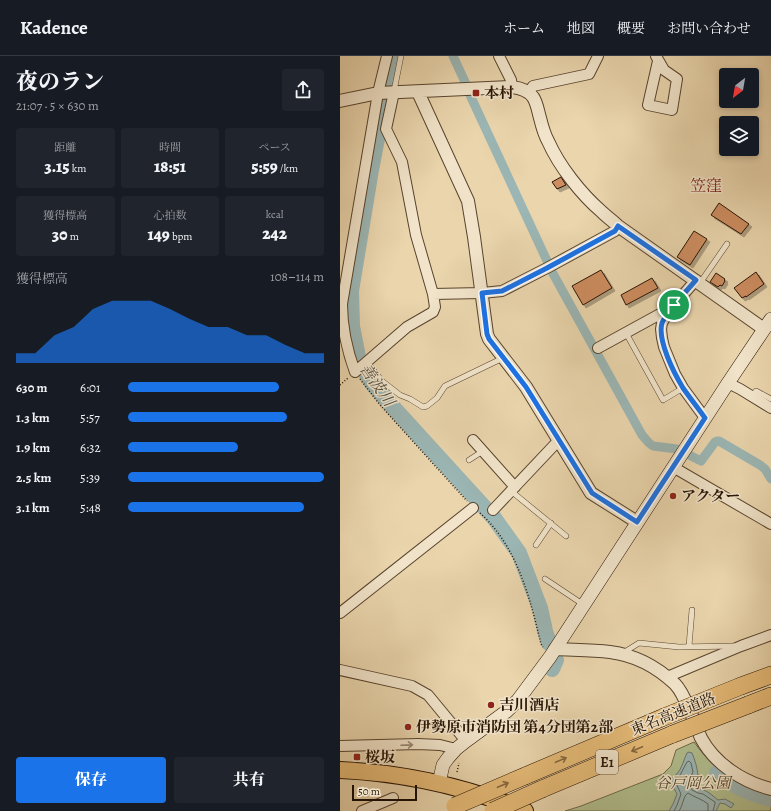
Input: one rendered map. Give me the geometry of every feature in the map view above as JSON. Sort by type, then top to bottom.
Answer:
[{"type":"highway","name":"東名高速道路","points":[[449,808],[664,717],[771,675]]},
{"type":"highway","name":"東名高速道路","points":[[493,811],[673,734],[771,696]]},
{"type":"highway","points":[[340,770],[367,772],[439,783],[483,795],[526,811]]},
{"type":"main road","points":[[439,783],[443,765],[458,754],[466,740],[507,711],[518,700],[555,649],[673,466],[768,324]]},
{"type":"street","points":[[386,92],[342,304],[344,331],[355,372],[407,327],[433,312],[435,307],[433,294],[416,235],[402,162],[386,129],[387,56]]},
{"type":"street","points":[[499,56],[511,80],[512,87]]},
{"type":"street","points":[[529,92],[533,86],[589,74],[598,56]]},
{"type":"street","points":[[657,58],[664,70],[677,79],[672,110],[648,105],[657,58]]},
{"type":"street","points":[[340,101],[386,92],[418,92],[512,87],[521,88],[529,92],[536,103],[547,140],[558,159],[585,196],[602,213],[618,226],[698,282],[768,324]]},
{"type":"street","points":[[418,92],[468,201],[487,334],[489,339],[526,387],[592,493],[637,522]]},
{"type":"street","points":[[433,294],[502,291],[615,231],[618,226]]},
{"type":"street","points":[[698,282],[671,308],[662,323],[661,329],[664,347],[675,374],[683,388],[705,418]]},
{"type":"street","points":[[598,348],[671,308]]},
{"type":"street","points":[[728,383],[771,408]]},
{"type":"street","points":[[473,440],[513,489]]},
{"type":"street","points":[[493,510],[559,440]]},
{"type":"street","points":[[673,466],[771,524]]},
{"type":"street","points":[[340,613],[473,508]]},
{"type":"street","points":[[667,677],[771,635]]},
{"type":"street","points":[[555,649],[610,652],[636,659],[656,669],[676,685],[681,692],[706,746],[718,760],[725,767],[742,778],[771,789]]},
{"type":"street","points":[[340,670],[412,686],[428,695],[466,740]]},
{"type":"street","points":[[340,746],[418,744],[440,745],[458,754]]},
{"type":"street","points":[[362,811],[393,798]]},
{"type":"lane","points":[[386,92],[401,56]]},
{"type":"lane","points":[[698,282],[727,244]]},
{"type":"lane","points":[[626,333],[663,400],[683,388]]},
{"type":"lane","points":[[363,366],[400,395],[423,407],[428,406],[437,398],[445,386],[504,358]]},
{"type":"lane","points":[[752,396],[756,391],[771,399]]},
{"type":"lane","points":[[469,460],[483,451]]},
{"type":"lane","points":[[513,489],[566,536]]},
{"type":"lane","points":[[536,545],[551,524]]},
{"type":"lane","points":[[544,579],[584,605]]},
{"type":"lane","points":[[689,646],[692,610]]},
{"type":"lane","points":[[620,654],[640,643],[679,646],[741,646]]},
{"type":"path","points":[[457,772],[458,754]]},
{"type":"green space","name":"谷戸岡公園","points":[[694,742],[710,762],[727,776],[747,788],[771,796],[771,811],[565,811],[663,774],[671,766],[676,750]]},
{"type":"water","points":[[687,753],[692,753],[697,769],[698,775],[693,780],[695,787],[710,793],[718,800],[725,799],[734,804],[731,808],[720,803],[716,811],[669,811],[677,794],[670,781],[679,772]]},
{"type":"building","points":[[561,177],[566,185],[557,189],[552,182]]},
{"type":"building","points":[[719,203],[749,224],[741,234],[711,215]]},
{"type":"building","points":[[694,231],[707,239],[690,265],[677,257]]},
{"type":"building","points":[[601,270],[612,288],[583,305],[572,286]]},
{"type":"building","points":[[756,272],[764,284],[746,297],[742,298],[734,288]]},
{"type":"building","points":[[716,273],[725,279],[722,286],[720,285],[718,287],[710,282]]},
{"type":"building","points":[[652,278],[658,288],[626,305],[621,295]]},
{"type":"waterway","name":"善波川","points":[[394,56],[371,170],[351,291],[352,326],[359,362],[372,383],[494,518],[519,553],[540,608],[549,643]]},
{"type":"waterway","points":[[453,56],[466,84]]},
{"type":"waterway","points":[[470,95],[548,263]]},
{"type":"waterway","points":[[551,270],[642,435],[653,446],[677,449]]},
{"type":"waterway","points":[[689,455],[701,461],[715,442],[719,441],[760,465],[765,469],[771,479]]},
{"type":"waterway","name":"善波川","points":[[552,669],[556,660]]},
{"type":"waterway","name":"善波川","points":[[717,773],[742,789],[771,799]]},
{"type":"place","name":"本村","points":[[476,93]]},
{"type":"place","name":"アクター","points":[[673,496]]},
{"type":"place","name":"吉川酒店","points":[[491,705]]},
{"type":"place","name":"伊勢原市消防団 第4分団第2部","points":[[408,727]]},
{"type":"place","name":"桜坂","points":[[357,757]]},
{"type":"district","name":"笠窪","points":[[706,186]]},
{"type":"route","points":[[618,226],[696,280],[674,305],[662,323],[661,329],[664,347],[675,374],[683,388],[705,418],[637,522],[592,493],[526,387],[489,339],[487,334],[482,293],[502,291],[615,231],[618,226]]}]
